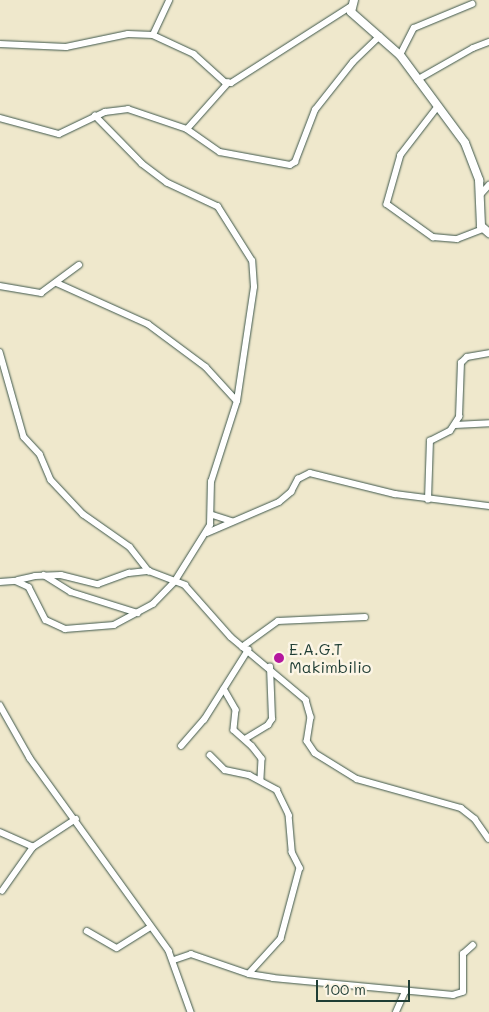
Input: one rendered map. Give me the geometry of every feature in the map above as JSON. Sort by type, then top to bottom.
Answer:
[{"type":"street","points":[[153,35],[169,0]]},
{"type":"street","points":[[352,4],[351,12],[400,55],[417,80],[438,107],[471,154],[481,194],[486,231],[457,239],[433,237],[387,204],[401,155],[438,107]]},
{"type":"street","points":[[187,129],[228,83],[352,4]]},
{"type":"street","points":[[400,55],[414,28],[472,4]]},
{"type":"street","points":[[0,44],[66,47],[128,34],[153,35],[194,54],[228,83]]},
{"type":"street","points":[[0,118],[59,134],[95,116],[128,110],[187,129],[220,152],[293,164],[316,110],[353,62],[380,36]]},
{"type":"street","points":[[417,80],[473,48],[489,42]]},
{"type":"street","points":[[16,581],[29,587],[46,620],[54,627],[98,629],[138,613],[153,604],[175,581],[207,533],[213,516],[211,482],[237,401],[254,286],[252,261],[218,207],[167,182],[142,164],[95,116]]},
{"type":"street","points":[[481,194],[489,185]]},
{"type":"street","points":[[0,286],[42,293],[79,265]]},
{"type":"street","points":[[57,283],[148,324],[206,367],[237,401]]},
{"type":"street","points":[[0,352],[24,437],[40,454],[51,480],[83,514],[130,547],[149,571]]},
{"type":"street","points":[[428,500],[430,441],[450,431],[455,424],[461,403],[461,363],[467,357],[489,353]]},
{"type":"street","points":[[455,424],[489,423]]},
{"type":"street","points":[[207,533],[279,502],[291,492],[298,479],[310,473],[428,500],[489,506]]},
{"type":"street","points":[[213,516],[233,521]]},
{"type":"street","points":[[0,582],[16,581],[44,575],[72,576],[98,584],[122,575],[149,571],[175,581],[192,591],[215,621],[242,647],[270,667],[306,700],[311,717],[307,741],[315,753],[357,779],[462,808],[475,819],[489,839]]},
{"type":"street","points":[[44,575],[71,592],[138,613]]},
{"type":"street","points":[[242,647],[278,621],[365,617]]},
{"type":"street","points":[[181,746],[224,690],[248,650]]},
{"type":"street","points":[[245,739],[268,725],[272,719],[270,667]]},
{"type":"street","points":[[224,690],[236,710],[234,730],[245,739],[262,759],[261,780]]},
{"type":"street","points":[[0,705],[30,758],[76,819],[174,960],[191,1012]]},
{"type":"street","points":[[210,755],[225,770],[261,780],[281,795],[291,824],[292,852],[301,872],[281,939],[249,974]]},
{"type":"street","points":[[2,891],[33,847],[76,819]]},
{"type":"street","points":[[0,832],[33,847]]},
{"type":"street","points":[[87,931],[117,948],[150,927]]},
{"type":"street","points":[[174,960],[191,954],[249,974],[443,996],[463,992],[463,954],[473,945]]},
{"type":"street","points":[[396,1012],[405,992]]},
{"type":"place","name":"E.A.G.T Makimbilio","points":[[279,658]]}]
